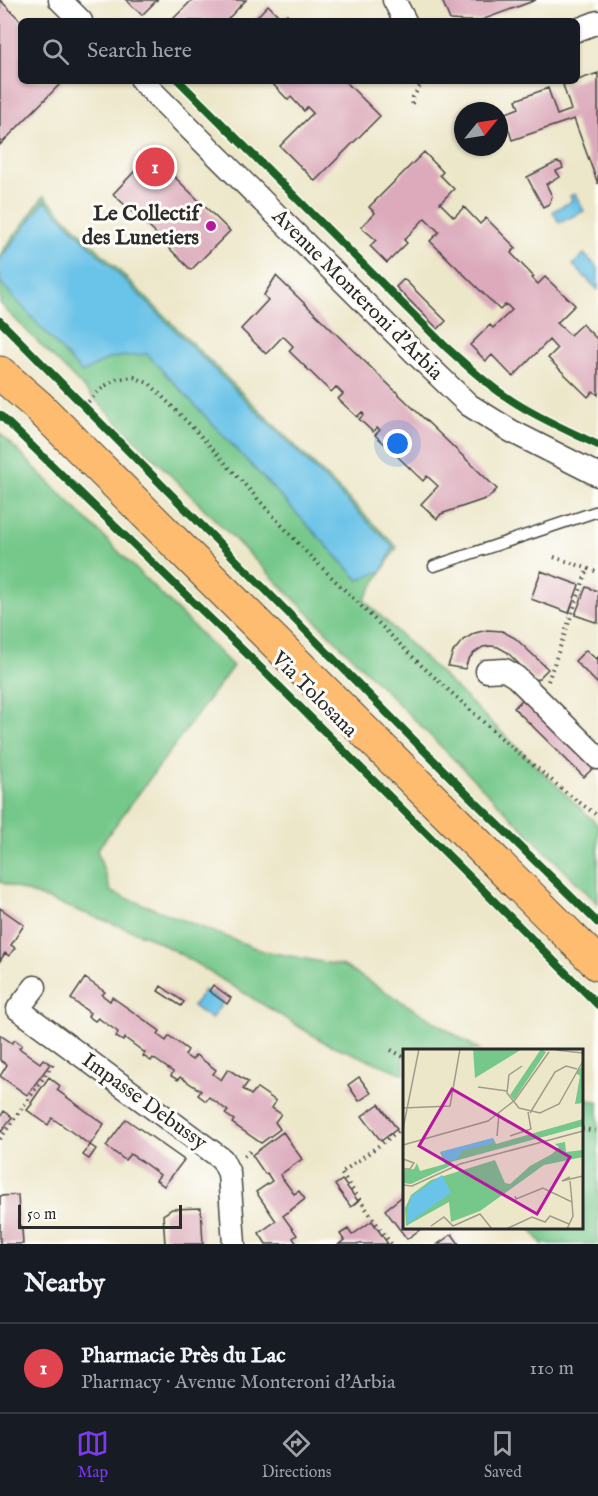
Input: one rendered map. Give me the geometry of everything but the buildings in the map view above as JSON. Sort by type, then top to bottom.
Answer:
[{"type":"main road","points":[[0,373],[38,406],[598,964]]},
{"type":"street","points":[[60,0],[78,18]]},
{"type":"street","points":[[394,0],[403,18]]},
{"type":"street","points":[[580,29],[598,22]]},
{"type":"street","name":"Avenue Monteroni d'Arbia","points":[[145,84],[469,405],[511,431],[598,475]]},
{"type":"street","points":[[487,671],[505,670],[516,677],[598,758]]},
{"type":"street","name":"Impasse Debussy","points":[[36,987],[18,1009],[222,1159],[230,1173],[234,1244]]},
{"type":"lane","points":[[434,566],[598,511]]},
{"type":"path","points":[[412,104],[413,97],[421,84]]},
{"type":"path","points":[[84,406],[103,387],[117,379],[134,377],[150,384],[306,552],[421,665],[502,740],[598,816]]},
{"type":"path","points":[[76,397],[93,414]]},
{"type":"path","points":[[555,557],[598,572]]},
{"type":"path","points":[[541,701],[588,568]]},
{"type":"path","points":[[0,1139],[67,1045]]},
{"type":"path","points":[[391,1050],[403,1056]]},
{"type":"path","points":[[391,1244],[341,1173],[403,1128]]},
{"type":"path","points":[[583,1129],[598,1131]]},
{"type":"green space","points":[[44,196],[397,547],[364,600],[598,825],[598,904],[0,304],[0,255]]},
{"type":"green space","points":[[0,433],[233,666],[97,850],[111,892],[263,951],[344,966],[478,1049],[403,1049],[403,1074],[324,1042],[149,937],[0,882]]},
{"type":"green space","points":[[583,1098],[598,1102],[598,1244],[542,1244],[531,1229],[583,1229]]},
{"type":"water","points":[[575,194],[584,211],[559,223],[553,211],[572,201],[570,196]]},
{"type":"water","points":[[45,201],[393,547],[382,571],[359,580],[147,354],[110,358],[82,373],[0,282],[0,259]]},
{"type":"water","points":[[584,254],[598,268],[598,290],[573,265]]},
{"type":"water","points":[[204,990],[223,1002],[211,1019],[193,1006]]},
{"type":"cycle path","points":[[182,84],[446,347],[470,368],[521,407],[598,445]]},
{"type":"cycle path","points":[[0,321],[467,794],[598,923]]},
{"type":"cycle path","name":"Via Tolosana","points":[[0,415],[247,654],[598,1005]]},
{"type":"place","name":"Pharmacie Près du Lac","points":[[155,167]]},
{"type":"place","name":"Le Collectif des Lunetiers","points":[[211,226]]}]
